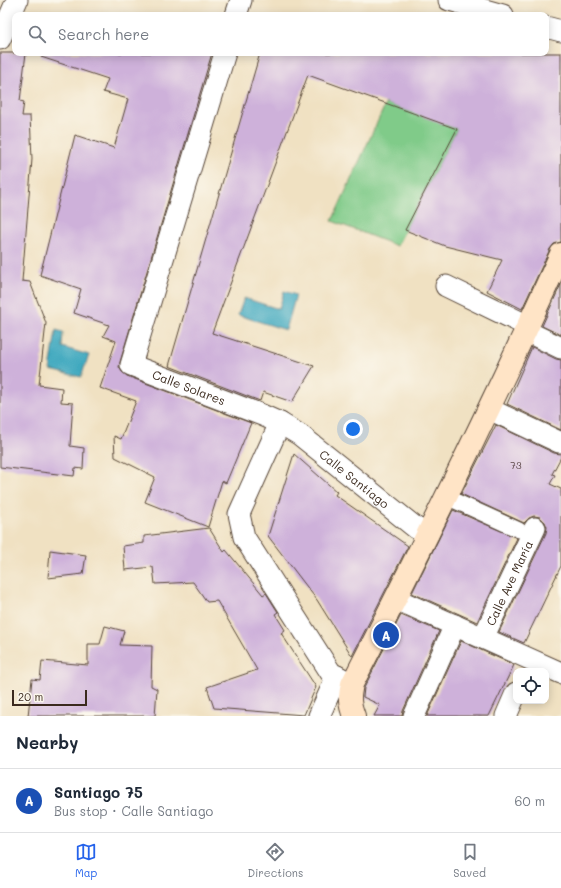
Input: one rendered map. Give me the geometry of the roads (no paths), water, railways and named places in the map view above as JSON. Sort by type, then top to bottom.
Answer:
[{"type":"main road","points":[[354,716],[350,705],[345,680],[396,599],[489,409],[560,259]]},
{"type":"street","points":[[0,39],[17,0]]},
{"type":"street","points":[[237,12],[241,0]]},
{"type":"street","points":[[449,0],[492,12]]},
{"type":"street","points":[[549,28],[561,31]]},
{"type":"street","name":"Calle Solares","points":[[224,56],[131,365],[280,423]]},
{"type":"street","points":[[446,286],[527,328],[561,348]]},
{"type":"street","points":[[489,409],[559,442]]},
{"type":"street","points":[[280,423],[239,514],[244,537],[331,673],[345,680],[319,716]]},
{"type":"street","name":"Calle Santiago","points":[[280,423],[300,435],[416,528],[428,534]]},
{"type":"street","points":[[453,500],[527,529]]},
{"type":"street","name":"Calle Ave María","points":[[483,638],[527,529]]},
{"type":"street","name":"Calle Ave María","points":[[396,599],[483,638],[529,666],[561,673]]},
{"type":"street","points":[[414,716],[455,626]]},
{"type":"street","points":[[506,716],[513,700]]},
{"type":"water","points":[[284,291],[296,295],[286,330],[238,315],[244,298],[279,309]]},
{"type":"water","points":[[56,330],[63,332],[62,347],[89,355],[81,377],[50,370]]},
{"type":"place","name":"Santiago 75","points":[[386,635]]}]
